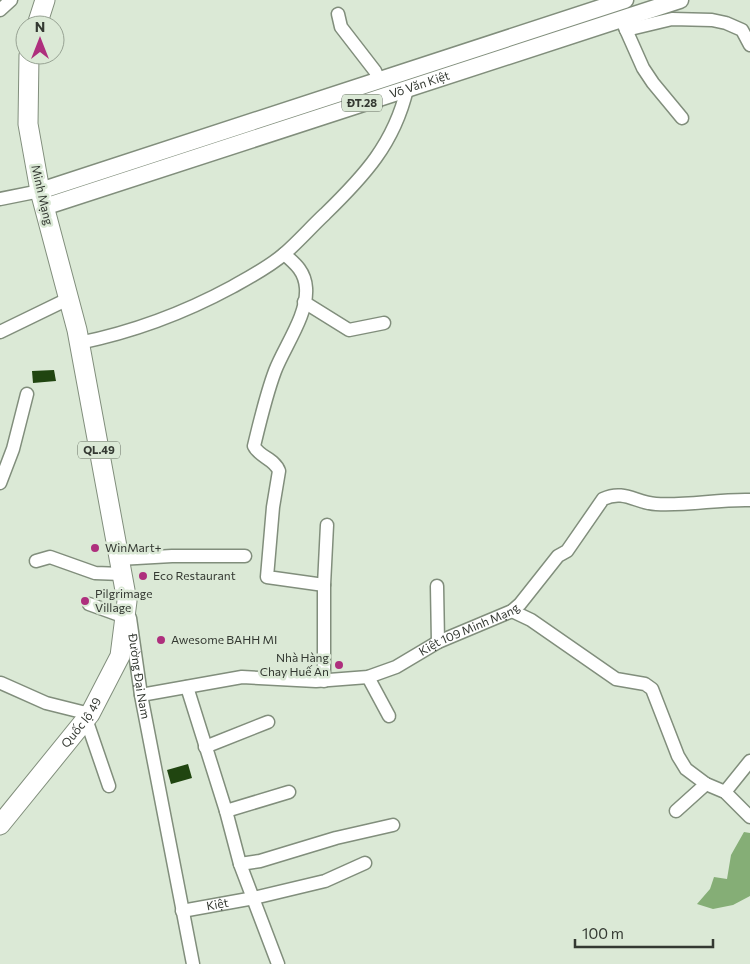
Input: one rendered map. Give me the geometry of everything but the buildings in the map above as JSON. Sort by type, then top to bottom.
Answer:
[{"type":"highway","points":[[39,15],[44,0]]},
{"type":"highway","name":"Minh Mạng","points":[[29,65],[28,124],[42,199],[68,299]]},
{"type":"highway","name":"Đường Đại Nam","points":[[68,299],[79,343],[126,609]]},
{"type":"highway","name":"Quốc lộ 49","points":[[0,825],[88,717],[120,656],[126,609]]},
{"type":"main road","name":"Võ Văn Kiệt","points":[[309,112],[379,80],[625,0]]},
{"type":"main road","name":"Võ Văn Kiệt","points":[[42,199],[309,112],[407,89],[624,24],[680,0]]},
{"type":"street","points":[[0,10],[11,0]]},
{"type":"street","points":[[338,14],[341,27],[375,71],[379,80]]},
{"type":"street","points":[[682,118],[643,68],[624,24],[672,19],[712,20],[726,23],[742,30],[750,45]]},
{"type":"street","points":[[79,343],[106,338],[139,328],[193,307],[243,281],[284,254],[348,192],[370,167],[396,125],[407,89]]},
{"type":"street","points":[[0,199],[42,199]]},
{"type":"street","points":[[284,254],[294,263],[304,277],[306,289],[304,302],[295,326],[275,370],[254,446],[256,450],[277,466],[278,470],[267,576],[324,585]]},
{"type":"street","points":[[0,332],[68,299]]},
{"type":"street","points":[[304,302],[349,330],[384,323]]},
{"type":"street","points":[[0,483],[12,449],[27,394]]},
{"type":"street","name":"Kiệt 109 Minh Mạng","points":[[142,695],[242,677],[324,681],[368,677],[396,667],[438,642],[512,610],[520,604],[558,556],[567,551],[603,499],[611,495],[626,496],[655,504],[696,504],[750,500]]},
{"type":"street","points":[[324,681],[324,585],[327,525]]},
{"type":"street","points":[[36,560],[50,557],[94,573],[172,556],[245,556]]},
{"type":"street","points":[[437,586],[438,642]]},
{"type":"street","points":[[89,604],[126,609]]},
{"type":"street","name":"Đường Đại Nam","points":[[126,609],[193,964]]},
{"type":"street","points":[[512,610],[531,620],[616,679],[645,684],[652,689],[678,756],[686,769],[706,784],[725,792],[750,816]]},
{"type":"street","points":[[368,677],[389,716]]},
{"type":"street","points":[[1,683],[46,703],[88,717],[109,786]]},
{"type":"street","points":[[186,687],[226,812],[240,864],[278,964]]},
{"type":"street","points":[[205,747],[268,722]]},
{"type":"street","points":[[725,792],[750,761]]},
{"type":"street","points":[[676,811],[706,784]]},
{"type":"street","points":[[226,812],[289,792]]},
{"type":"street","points":[[240,864],[260,862],[336,838],[393,825]]},
{"type":"street","name":"Kiệt","points":[[182,911],[254,898],[325,881],[365,863]]},
{"type":"green space","points":[[744,832],[750,833],[750,896],[733,905],[713,909],[697,904],[710,889],[714,877],[727,879],[731,855]]},
{"type":"place","name":"WinMart+","points":[[95,548]]},
{"type":"place","name":"Eco Restaurant","points":[[143,576]]},
{"type":"place","name":"Pilgrimage Village","points":[[85,601]]},
{"type":"place","name":"Awesome BAHH MI","points":[[161,640]]},
{"type":"place","name":"Nhà Hàng Chay Huế An","points":[[339,665]]}]
